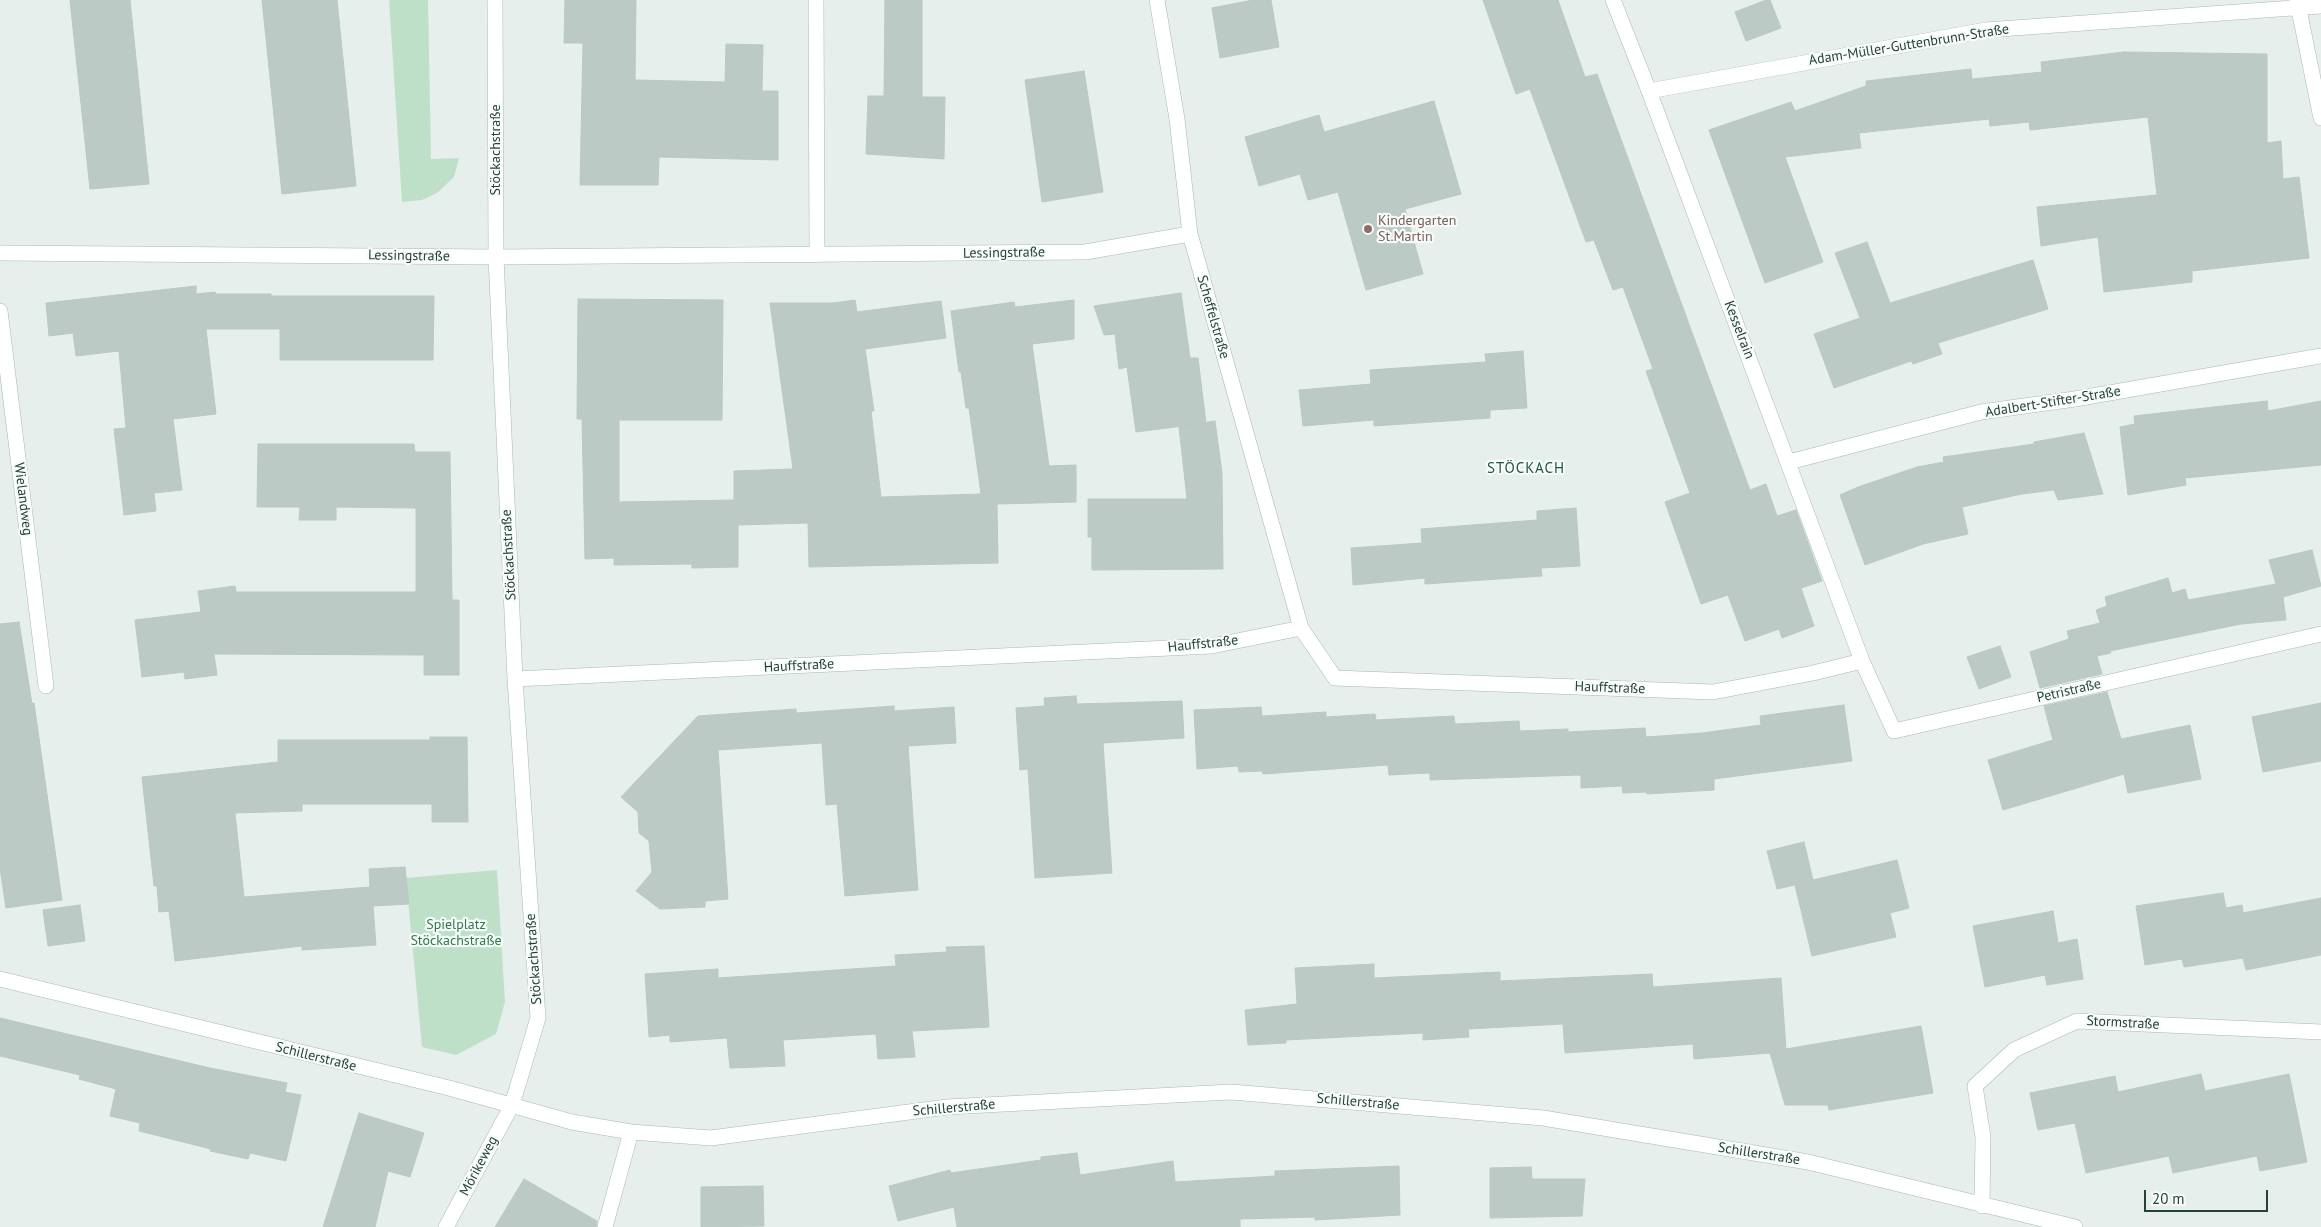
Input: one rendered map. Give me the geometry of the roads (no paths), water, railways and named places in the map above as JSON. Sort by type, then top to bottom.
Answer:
[{"type":"street","name":"Stöckachstraße","points":[[495,0],[496,257],[515,679],[538,1018],[512,1105]]},
{"type":"street","points":[[816,0],[817,255]]},
{"type":"street","name":"Scheffelstraße","points":[[1157,0],[1177,120],[1190,234],[1301,628]]},
{"type":"street","name":"Kesselrain","points":[[1613,0],[1789,462],[1862,661]]},
{"type":"street","points":[[2297,4],[2321,118]]},
{"type":"street","name":"Adam-Müller-Guttenbrunn-Straße","points":[[1649,91],[1986,30],[2297,4],[2321,6]]},
{"type":"street","name":"Lessingstraße","points":[[0,253],[496,257],[1085,252],[1190,234]]},
{"type":"street","name":"Wielandweg","points":[[0,311],[46,686]]},
{"type":"street","name":"Adalbert-Stifter-Straße","points":[[1789,462],[1981,412],[2075,399],[2321,356]]},
{"type":"street","name":"Hauffstraße","points":[[515,679],[1212,646],[1301,628],[1335,678],[1713,692],[1813,673],[1862,661]]},
{"type":"street","name":"Petristraße","points":[[1862,661],[1894,732],[2321,634]]},
{"type":"street","name":"Schillerstraße","points":[[0,979],[450,1088],[572,1122],[631,1132],[712,1138],[947,1107],[1231,1092],[1543,1118],[1808,1162],[1982,1206],[2076,1227]]},
{"type":"street","name":"Stormstraße","points":[[1982,1206],[1983,1137],[1975,1086],[2014,1050],[2076,1021],[2321,1032]]},
{"type":"street","name":"Mörikeweg","points":[[446,1227],[512,1105]]},
{"type":"street","points":[[605,1227],[631,1132]]},
{"type":"place","name":"Kindergarten St.Martin","points":[[1368,229]]},
{"type":"district","name":"STÖCKACH","points":[[1526,469]]},
{"type":"park label","name":"Spielplatz Stöckachstraße","points":[[456,934]]}]
